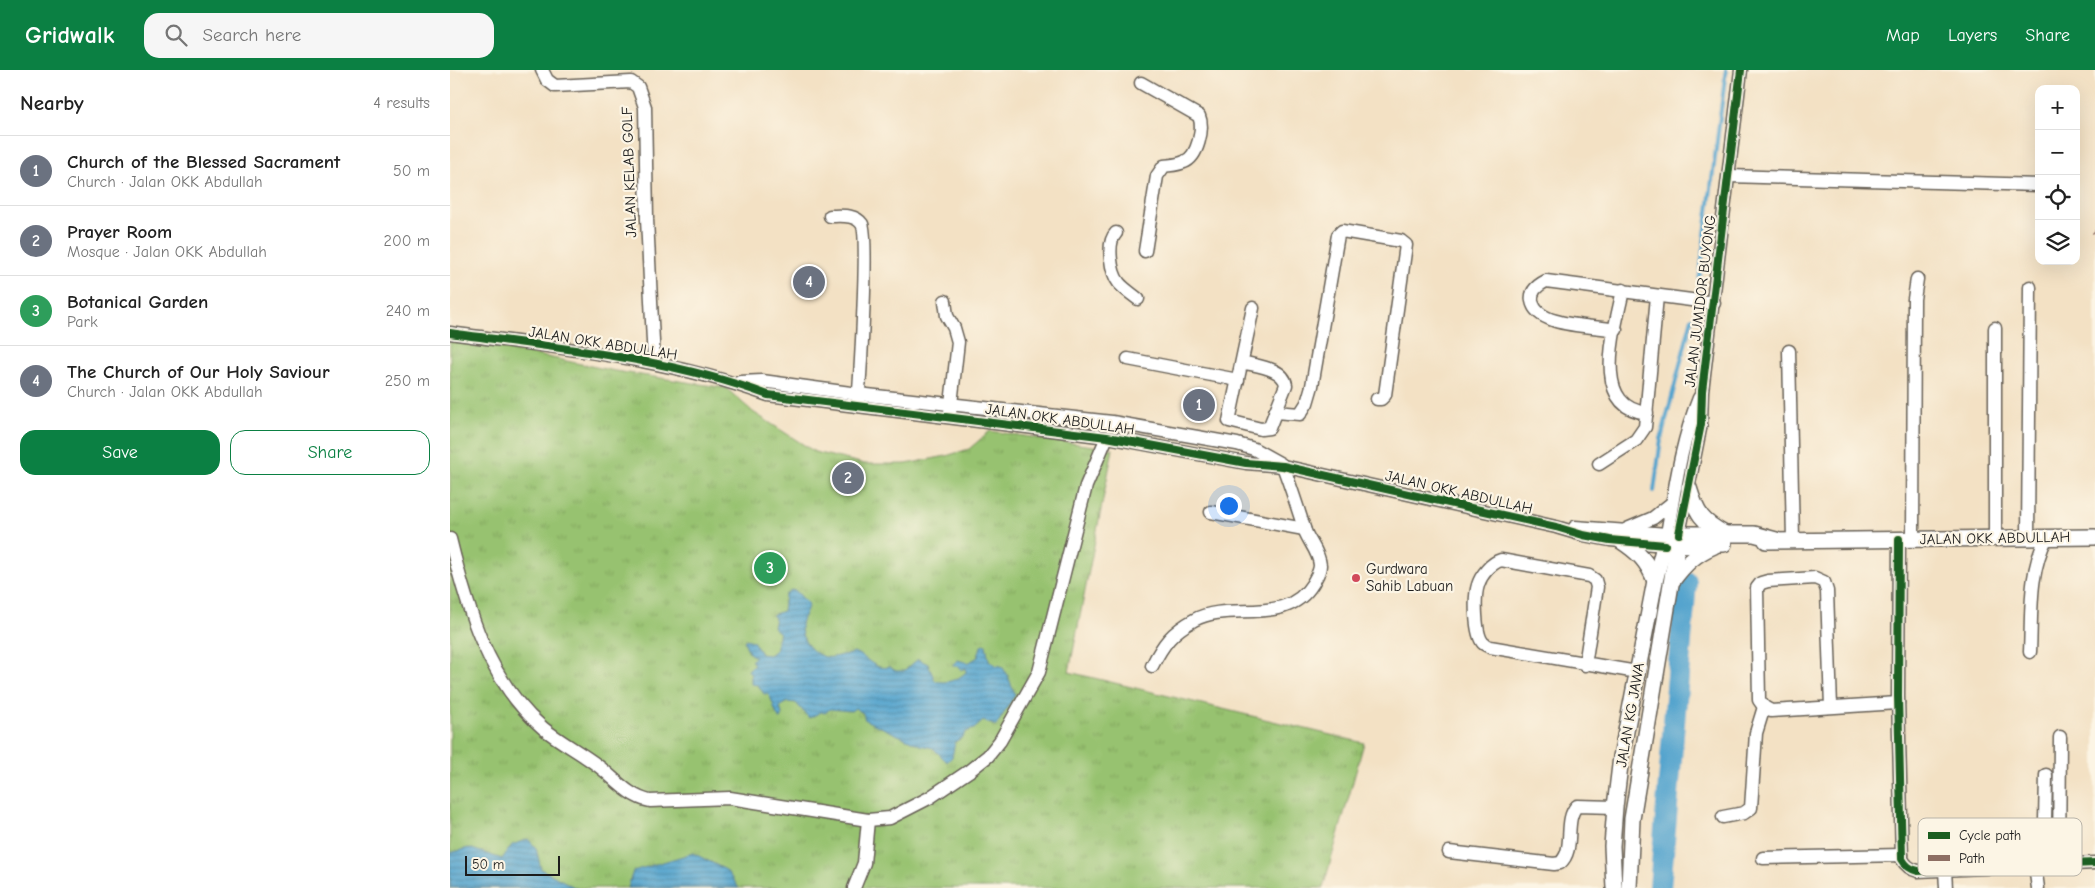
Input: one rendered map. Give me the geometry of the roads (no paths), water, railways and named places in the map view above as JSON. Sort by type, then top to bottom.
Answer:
[{"type":"main road","points":[[1672,581],[1688,561],[1721,540],[1698,513],[1689,488]]},
{"type":"main road","points":[[1622,535],[1650,566],[1655,581]]},
{"type":"main road","name":"JALAN OKK ABDULLAH","points":[[1672,540],[2095,537]]},
{"type":"main road","name":"JALAN KG JAWA","points":[[1614,888],[1612,846],[1622,757],[1655,581],[1672,540]]},
{"type":"main road","name":"JALAN KG JAWA","points":[[1629,888],[1632,819],[1672,581],[1672,540]]},
{"type":"street","name":"JALAN KELAB GOLF","points":[[542,70],[547,80],[555,86],[631,82],[638,88],[643,97],[646,131],[647,218],[654,362]]},
{"type":"street","name":"JALAN JUMIDOR BUYONG","points":[[1672,540],[1689,488],[1702,424],[1702,391],[1741,70]]},
{"type":"street","points":[[1141,83],[1199,116],[1202,125],[1194,153],[1186,162],[1164,166],[1157,176],[1145,251]]},
{"type":"street","points":[[1729,176],[2035,185]]},
{"type":"street","points":[[830,216],[857,219],[864,233],[858,401]]},
{"type":"street","points":[[1275,412],[1300,414],[1307,403],[1338,235],[1342,231],[1401,241],[1406,244],[1385,395],[1381,399],[1377,399]]},
{"type":"street","points":[[1116,233],[1111,240],[1110,247],[1115,276],[1120,284],[1138,299]]},
{"type":"street","points":[[1917,279],[1914,299],[1906,539],[1898,703],[1902,855],[1905,864],[1910,869],[1918,871]]},
{"type":"street","points":[[1616,330],[1540,316],[1533,307],[1531,298],[1534,289],[1546,281],[1714,303]]},
{"type":"street","points":[[2028,538],[2030,287]]},
{"type":"street","points":[[1623,290],[1610,369],[1612,386],[1622,402],[1637,412],[1647,413]]},
{"type":"street","points":[[1599,464],[1636,440],[1645,427],[1657,296]]},
{"type":"street","points":[[945,301],[947,316],[954,328],[958,342],[949,418]]},
{"type":"street","points":[[1242,362],[1274,372],[1284,378],[1286,385],[1269,428],[1261,429],[1229,421],[1238,380],[1242,362],[1254,308]]},
{"type":"street","points":[[1995,328],[1995,538]]},
{"type":"street","name":"JALAN OKK ABDULLAH","points":[[450,333],[654,362],[732,382],[762,381],[949,418],[1107,437],[1246,463],[1283,466],[1556,527],[1583,535],[1622,535],[1672,540]]},
{"type":"street","points":[[1789,351],[1793,540]]},
{"type":"street","points":[[1128,359],[1238,380]]},
{"type":"street","name":"JALAN JUMIDOR BUYONG","points":[[1672,540],[1672,503],[1689,422],[1702,391]]},
{"type":"street","name":"JALAN OKK ABDULLAH","points":[[858,401],[951,405],[1112,422],[1237,444],[1254,449],[1283,466]]},
{"type":"street","points":[[1233,460],[1244,424]]},
{"type":"street","points":[[1254,449],[1261,429]]},
{"type":"street","points":[[450,539],[460,580],[477,632],[509,691],[542,727],[561,742],[598,765],[627,792],[637,798],[650,801],[730,798],[868,820],[890,818],[929,798],[970,771],[988,756],[1000,741],[1039,672],[1086,486],[1107,437]]},
{"type":"street","points":[[1152,666],[1166,640],[1195,619],[1209,615],[1266,610],[1290,604],[1298,600],[1310,587],[1318,574],[1320,565],[1304,529],[1283,466]]},
{"type":"street","points":[[1622,535],[1653,518],[1672,503]]},
{"type":"street","points":[[1211,512],[1304,529]]},
{"type":"street","points":[[2030,652],[2031,590],[2042,548],[2047,537]]},
{"type":"street","points":[[1585,665],[1597,587],[1595,580],[1589,576],[1501,560],[1491,565],[1478,585],[1476,600],[1480,637],[1483,644],[1490,647],[1585,665],[1637,672]]},
{"type":"street","points":[[1831,707],[1827,591],[1824,582],[1815,578],[1761,583],[1757,588],[1759,700],[1764,707],[1771,710],[1831,707],[1898,703]]},
{"type":"street","points":[[1723,817],[1744,814],[1751,808],[1756,733],[1764,707]]},
{"type":"street","points":[[2059,818],[2060,737]]},
{"type":"street","points":[[2043,818],[2046,775]]},
{"type":"street","points":[[1449,852],[1554,864],[1560,863],[1566,853],[1576,806],[1615,807]]},
{"type":"street","points":[[854,888],[864,863],[868,820]]},
{"type":"street","points":[[1763,858],[1902,855]]},
{"type":"street","points":[[2082,864],[2095,863]]},
{"type":"water","points":[[791,590],[796,591],[808,604],[801,623],[801,631],[808,646],[821,656],[849,655],[853,652],[874,665],[884,668],[889,667],[896,671],[904,671],[918,659],[928,664],[935,681],[948,682],[966,672],[966,668],[961,670],[959,666],[953,666],[953,664],[958,660],[968,663],[978,657],[983,644],[986,645],[989,660],[996,666],[999,665],[1003,668],[1015,695],[996,726],[983,721],[974,729],[966,732],[963,737],[955,742],[952,757],[947,762],[933,748],[920,745],[865,720],[863,713],[855,708],[851,711],[830,709],[825,713],[821,712],[809,718],[796,703],[787,702],[780,707],[782,714],[780,720],[768,694],[764,694],[758,685],[751,684],[751,675],[748,670],[753,666],[754,663],[751,661],[755,657],[749,653],[744,641],[746,639],[753,641],[761,654],[769,655],[777,649],[777,639],[780,633],[773,627],[775,618],[772,615],[783,611],[785,595]]},
{"type":"water","points":[[528,839],[536,848],[541,869],[576,888],[450,888],[450,853],[469,848],[502,859],[512,845]]},
{"type":"water","points":[[693,853],[726,870],[739,888],[628,888],[633,871]]},
{"type":"waterway","points":[[1699,282],[1726,70]]},
{"type":"waterway","points":[[1654,491],[1661,439],[1692,318]]},
{"type":"waterway","points":[[1660,888],[1686,582]]},
{"type":"place","name":"The Church of Our Holy Saviour","points":[[809,282]]},
{"type":"place","name":"Church of the Blessed Sacrament","points":[[1199,405]]},
{"type":"place","name":"Prayer Room","points":[[848,478]]},
{"type":"place","name":"Botanical Garden","points":[[770,568]]},
{"type":"place","name":"Gurdwara Sahib Labuan","points":[[1356,578]]}]
